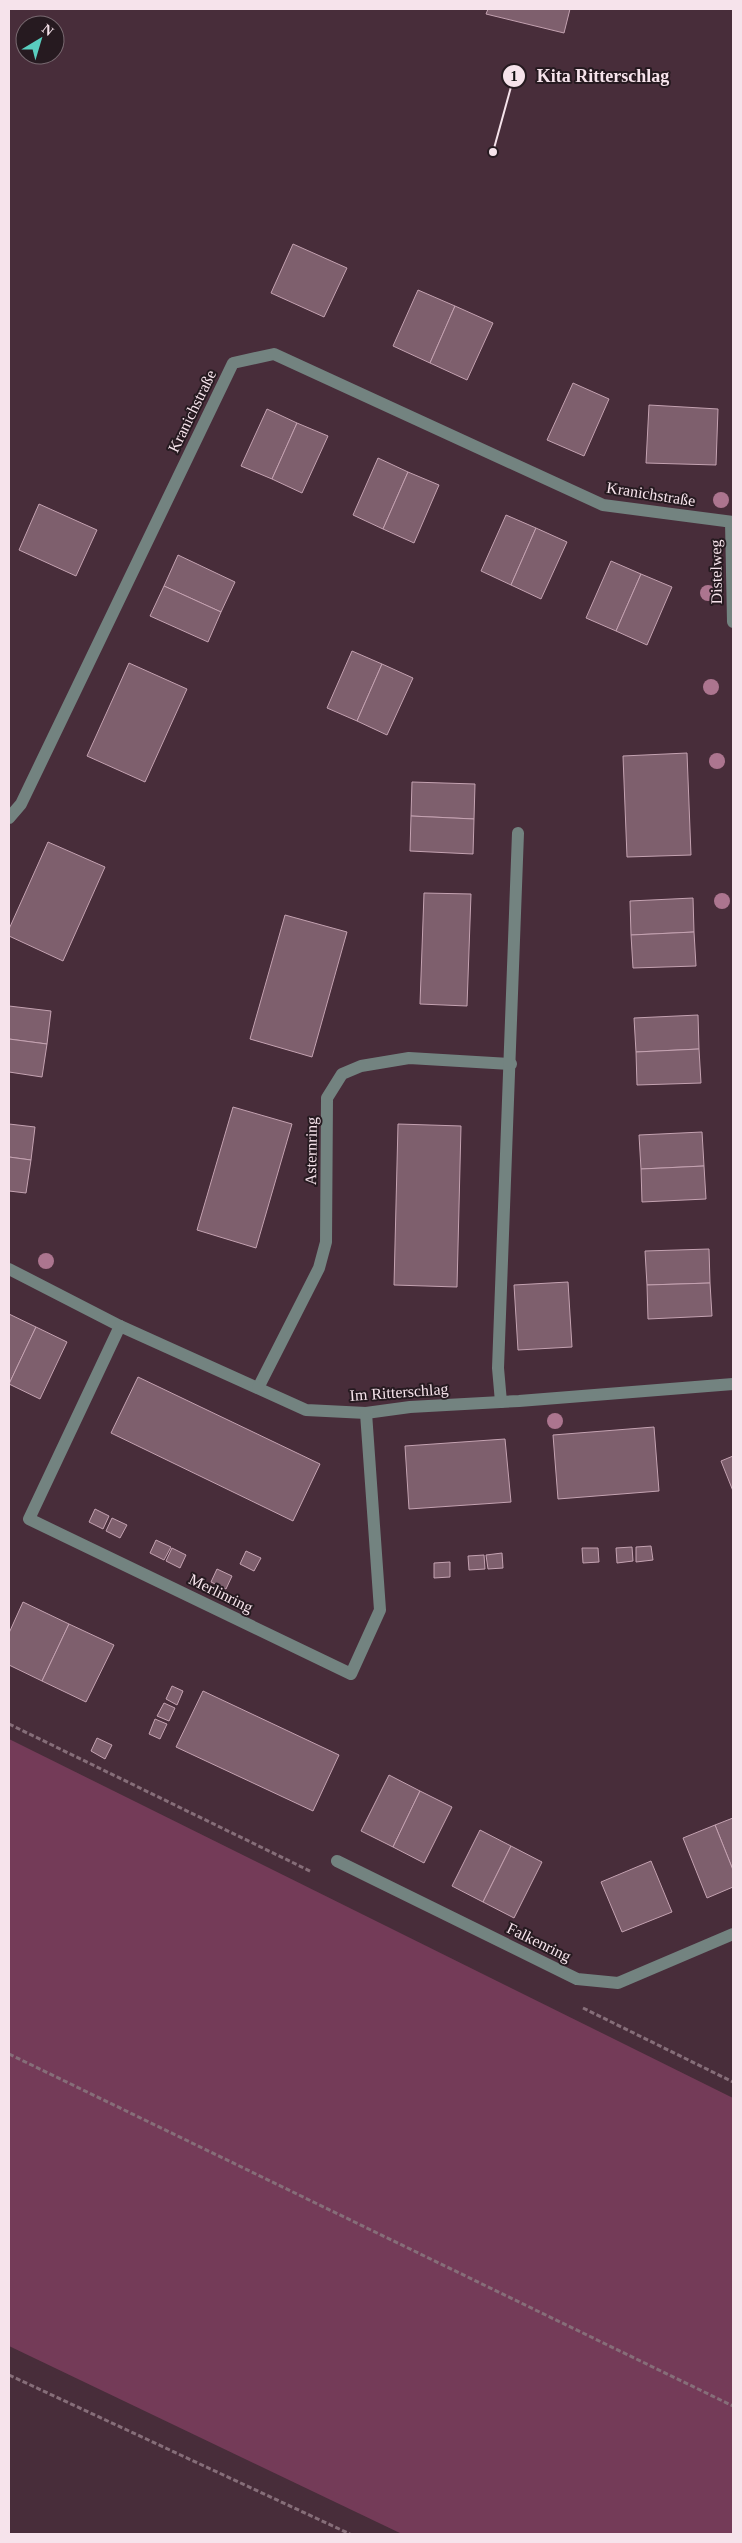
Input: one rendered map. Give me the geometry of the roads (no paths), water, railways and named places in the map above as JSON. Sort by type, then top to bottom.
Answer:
[{"type":"street","name":"Kranichstraße","points":[[9,818],[20,804],[233,364],[274,354],[603,505],[732,522]]},
{"type":"street","name":"Distelweg","points":[[732,522],[733,622]]},
{"type":"street","points":[[501,1402],[498,1368],[511,1064],[518,832]]},
{"type":"street","name":"Asternring","points":[[258,1388],[318,1268],[326,1242],[327,1098],[342,1074],[361,1066],[409,1058],[511,1064]]},
{"type":"street","name":"Im Ritterschlag","points":[[9,1269],[120,1326],[306,1410],[366,1413],[410,1406],[501,1402],[733,1384]]},
{"type":"street","name":"Merlinring","points":[[120,1326],[28,1519],[351,1674],[380,1610],[366,1413]]},
{"type":"street","name":"Falkenring","points":[[337,1861],[577,1979],[618,1983],[733,1934]]},
{"type":"place","name":"Kita Ritterschlag","points":[[493,152]]}]
